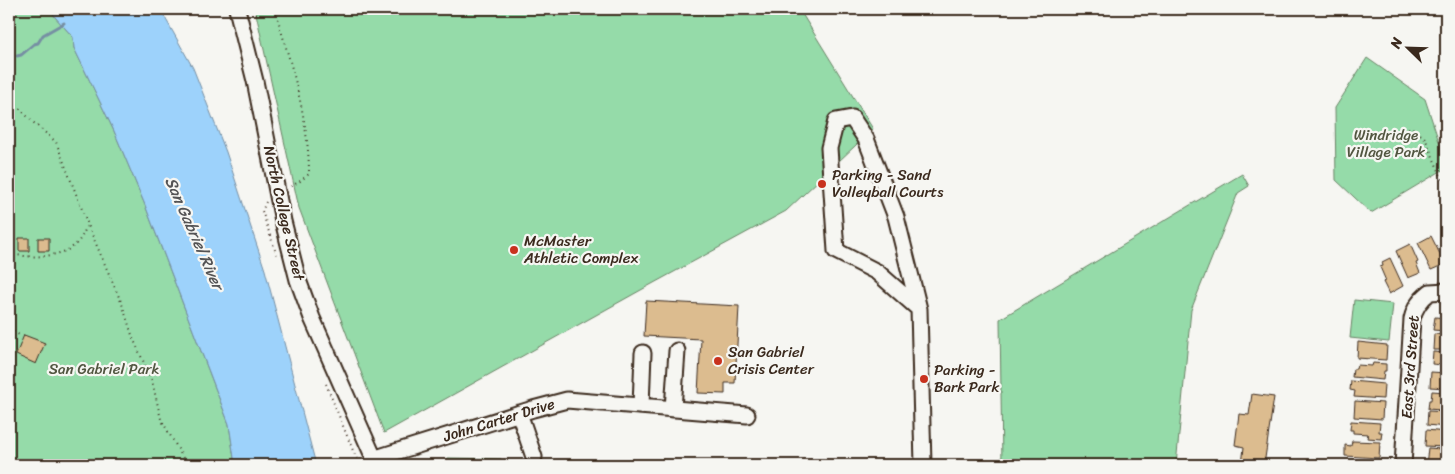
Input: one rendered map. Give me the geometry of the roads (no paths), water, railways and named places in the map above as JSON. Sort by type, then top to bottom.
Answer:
[{"type":"street","name":"North College Street","points":[[237,9],[255,81],[283,221],[298,280],[312,318],[375,462]]},
{"type":"street","points":[[919,309],[876,272],[836,251],[829,148],[836,121],[852,118],[866,139],[896,217],[919,309],[923,465]]},
{"type":"street","name":"East 3rd Street","points":[[1403,465],[1415,309],[1430,292],[1446,291]]},
{"type":"street","points":[[673,409],[677,351]]},
{"type":"street","points":[[641,406],[643,352]]},
{"type":"street","name":"John Carter Drive","points":[[375,462],[519,413],[567,400],[747,415]]},
{"type":"street","points":[[519,413],[534,457]]},
{"type":"water","name":"San Gabriel River","points":[[51,9],[158,9],[163,14],[193,68],[226,152],[265,270],[316,465],[235,465],[229,424],[145,205],[114,131],[74,48],[73,37],[55,17]]},
{"type":"waterway","points":[[17,56],[38,43],[43,35],[64,23]]},
{"type":"place","name":"Parking - Sand Volleyball Courts","points":[[822,184]]},
{"type":"place","name":"McMaster Athletic Complex","points":[[514,250]]},
{"type":"place","name":"San Gabriel Crisis Center","points":[[718,361]]},
{"type":"place","name":"Parking - Bark Park","points":[[924,379]]},
{"type":"park label","name":"Windridge Village Park","points":[[1386,144]]},
{"type":"park label","name":"San Gabriel Park","points":[[104,369]]}]
